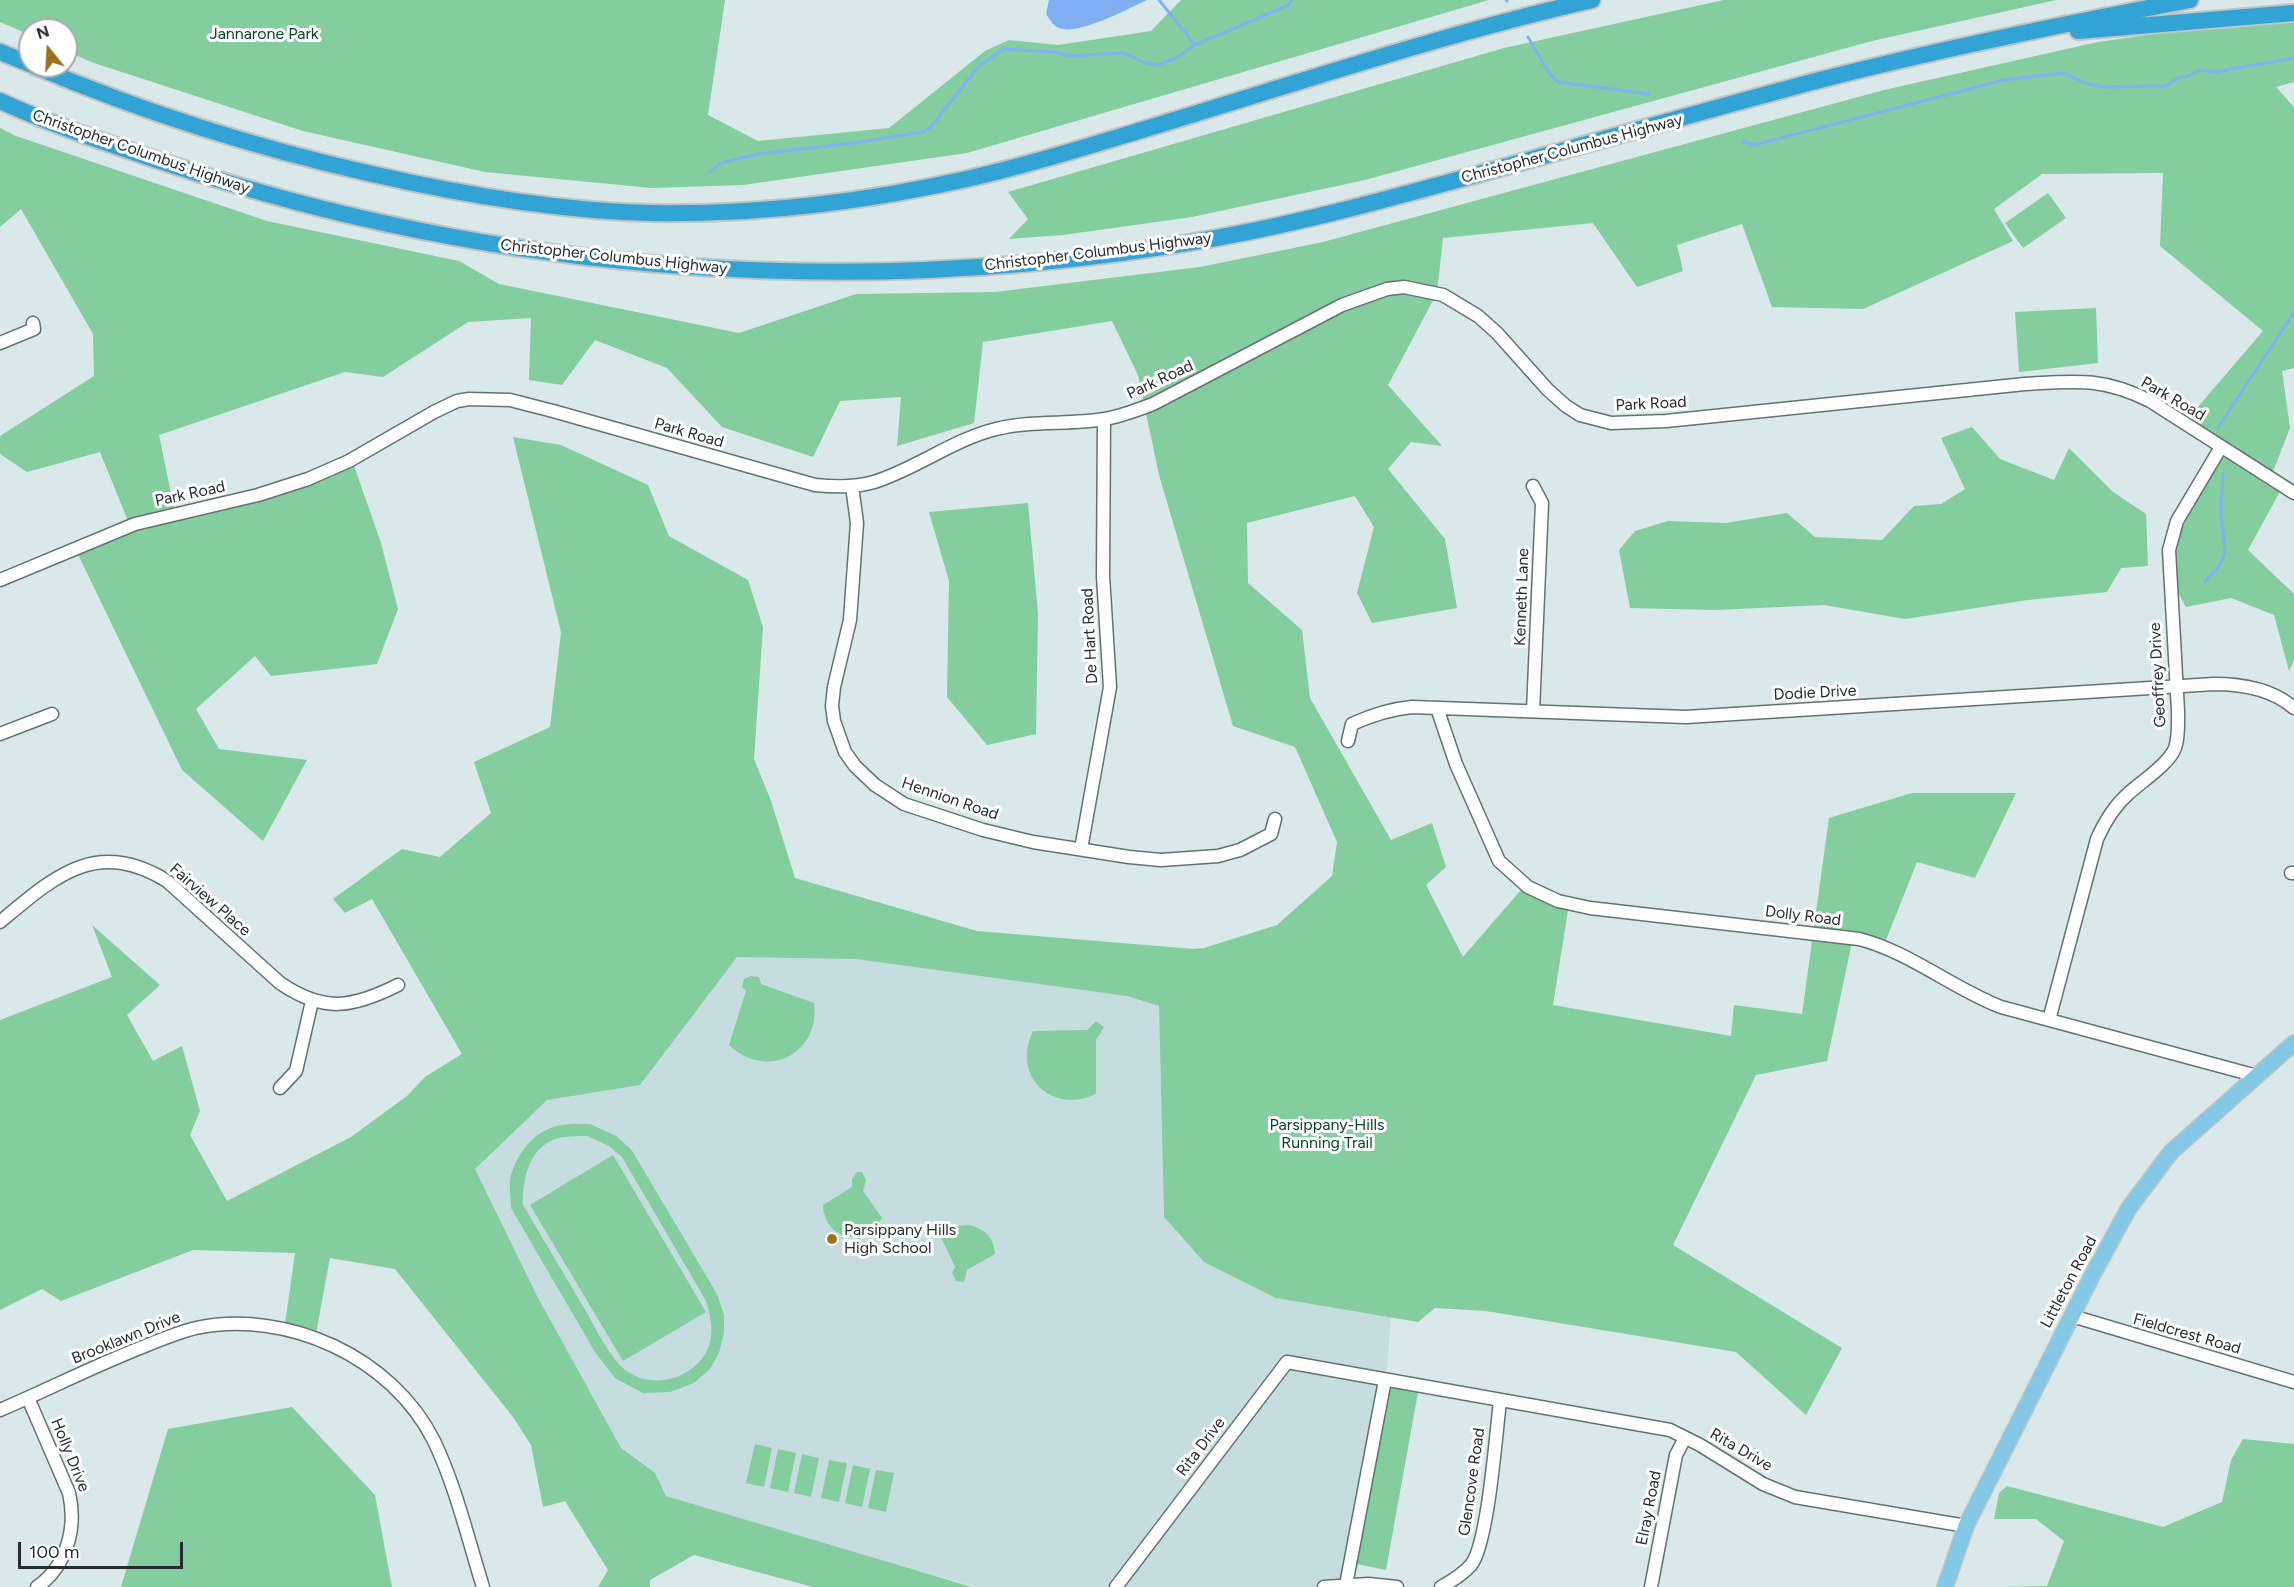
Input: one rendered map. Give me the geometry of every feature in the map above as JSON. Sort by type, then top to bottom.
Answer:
[{"type":"highway","points":[[67,78],[205,129],[285,153],[413,184],[505,200],[606,211],[734,212],[852,202],[972,178],[1057,155],[1422,45],[1592,0]]},
{"type":"highway","name":"Christopher Columbus Highway","points":[[0,101],[120,148],[279,198],[351,216],[491,245],[603,259],[711,268],[848,272],[1010,266],[1207,240],[1279,225],[1374,203],[1815,82],[2005,36],[2190,0]]},
{"type":"highway","points":[[2005,36],[2294,13]]},
{"type":"highway","points":[[0,51],[18,59]]},
{"type":"main road","name":"Littleton Road","points":[[1945,1587],[1966,1526],[2129,1208],[2171,1152],[2294,1043]]},
{"type":"street","name":"Park Road","points":[[0,580],[126,527],[258,495],[308,478],[358,456],[457,401],[510,400],[792,479],[836,487],[852,486],[873,482],[964,440],[995,430],[1020,425],[1104,419],[1153,404],[1342,305],[1387,289],[1404,288],[1427,291],[1459,304],[1497,333],[1566,406],[1591,419],[1611,423],[1666,421],[2025,384],[2097,382],[2134,393],[2294,493]]},
{"type":"street","points":[[0,343],[34,329],[33,322]]},
{"type":"street","name":"De Hart Road","points":[[1081,849],[1110,687],[1103,576],[1104,419]]},
{"type":"street","name":"Geoffrey Drive","points":[[2049,1020],[2097,838],[2103,824],[2127,795],[2168,759],[2175,749],[2178,731],[2169,550],[2177,521],[2221,447]]},
{"type":"street","name":"Hennion Road","points":[[852,486],[857,522],[850,620],[834,687],[832,706],[836,729],[844,752],[875,785],[904,804],[983,830],[1033,842],[1161,860],[1190,860],[1240,850],[1271,834],[1275,819]]},
{"type":"street","name":"Kenneth Lane","points":[[1533,486],[1542,503],[1533,711]]},
{"type":"street","name":"Dodie Drive","points":[[1348,741],[1352,724],[1376,713],[1395,708],[1686,717],[2230,684],[2247,686],[2265,692],[2294,708]]},
{"type":"street","name":"Dolly Road","points":[[1437,708],[1456,764],[1499,861],[1528,887],[1558,901],[1590,908],[1860,939],[1894,951],[1980,999],[2257,1076]]},
{"type":"street","points":[[0,734],[52,714]]},
{"type":"street","name":"Fairview Place","points":[[0,922],[39,889],[70,870],[103,863],[136,866],[167,881],[280,983],[312,1001],[325,1004],[360,1001],[398,985]]},
{"type":"street","points":[[280,1088],[296,1071],[312,1001]]},
{"type":"street","name":"Fieldcrest Road","points":[[2072,1316],[2294,1382]]},
{"type":"street","name":"Brooklawn Drive","points":[[0,1410],[121,1355],[196,1328],[246,1325],[272,1328],[320,1340],[360,1361],[387,1381],[419,1418],[433,1439],[446,1468],[483,1587]]},
{"type":"street","name":"Rita Drive","points":[[1116,1587],[1287,1362],[1670,1430],[1763,1484],[1796,1497],[1966,1526]]},
{"type":"street","points":[[1346,1585],[1384,1380]]},
{"type":"street","name":"Holly Drive","points":[[28,1398],[69,1493],[72,1506],[67,1548],[62,1560],[37,1587]]},
{"type":"street","name":"Glencove Road","points":[[1441,1587],[1458,1577],[1472,1564],[1479,1548],[1487,1505],[1500,1401]]},
{"type":"street","name":"Elray Road","points":[[1651,1587],[1676,1455],[1685,1438]]},
{"type":"street","points":[[1324,1587],[1346,1585],[1397,1587]]},
{"type":"shaded area","name":"Parsippany Hills High School","points":[[776,903],[924,932],[1159,1006],[1164,1217],[1204,1262],[1391,1317],[1387,1370],[1352,1576],[1336,1587],[978,1587],[895,1565],[622,1483],[425,1144],[425,1077],[462,1054]]},
{"type":"green space","name":"Jannarone Park","points":[[0,0],[725,0],[708,115],[758,141],[889,128],[985,51],[1009,40],[1058,45],[1151,31],[1181,0],[1489,0],[967,153],[743,185],[652,188],[485,172],[303,131],[78,56],[78,18],[18,18],[18,30],[0,22]]},
{"type":"green space","points":[[1724,0],[2056,0],[1872,41],[1365,180],[1192,217],[1063,235],[1009,239],[1028,219],[1008,192],[1504,48]]},
{"type":"green space","name":"Parsippany-Hills Running Trail","points":[[2294,14],[2294,82],[2276,87],[2294,107],[2294,368],[2282,371],[2290,428],[2271,477],[2284,484],[2248,550],[2294,594],[2294,660],[2289,671],[2274,615],[2231,598],[2186,607],[2171,580],[2177,520],[2223,449],[2185,422],[2263,331],[2160,246],[2163,173],[2042,174],[1994,209],[2013,241],[1863,309],[1772,307],[1742,224],[1677,245],[1683,271],[1637,287],[1593,223],[1443,238],[1437,293],[1388,385],[1442,446],[1411,442],[1388,469],[1445,539],[1457,608],[1372,623],[1357,593],[1374,527],[1355,496],[1247,523],[1248,583],[1302,630],[1310,698],[1391,840],[1432,823],[1446,867],[1426,885],[1463,957],[1526,884],[1569,904],[1553,1005],[1731,1036],[1734,1005],[1802,1014],[1829,818],[1912,793],[2016,793],[1975,878],[1917,862],[1884,945],[1853,937],[1827,1061],[1756,1075],[1673,1245],[1842,1348],[1806,1415],[1736,1352],[1486,1311],[1435,1308],[1418,1322],[1276,1298],[1204,1262],[1164,1217],[1159,1006],[1127,996],[856,959],[737,957],[640,1085],[547,1100],[475,1169],[537,1296],[621,1448],[655,1473],[666,1496],[972,1587],[813,1587],[694,1555],[650,1580],[650,1587],[598,1587],[608,1570],[565,1501],[543,1507],[531,1445],[513,1417],[395,1269],[330,1258],[315,1339],[284,1331],[295,1253],[193,1250],[61,1301],[42,1289],[0,1310],[0,1020],[112,977],[92,925],[160,985],[127,1015],[153,1061],[182,1046],[200,1111],[190,1135],[227,1201],[351,1137],[407,1096],[425,1077],[462,1054],[372,899],[345,913],[333,899],[402,849],[440,857],[491,813],[474,762],[550,727],[561,632],[513,437],[561,445],[648,485],[669,536],[748,580],[763,627],[754,759],[771,801],[795,878],[977,931],[1194,949],[1204,948],[1277,925],[1332,876],[1337,842],[1295,747],[1233,726],[1159,475],[1138,375],[1112,321],[983,342],[974,423],[897,446],[901,397],[840,401],[813,457],[722,427],[667,368],[595,340],[562,385],[529,380],[531,318],[468,322],[383,377],[345,372],[159,435],[175,513],[352,460],[381,543],[398,609],[377,664],[271,676],[255,656],[196,709],[219,749],[307,760],[263,841],[182,770],[74,546],[130,526],[100,452],[27,472],[0,454],[0,436],[94,376],[93,334],[21,209],[0,227],[0,128],[16,136],[267,221],[459,261],[499,284],[739,333],[856,294],[995,292],[1200,267],[1323,242],[1884,90],[2098,42]]},
{"type":"green space","points":[[2048,193],[2066,218],[2023,248],[2005,223]]},
{"type":"green space","points":[[2096,308],[2098,363],[2019,372],[2015,312]]},
{"type":"green space","points":[[1972,427],[2000,459],[2054,480],[2069,448],[2113,492],[2146,514],[2148,566],[2121,568],[2107,592],[2028,600],[1905,619],[1824,605],[1715,610],[1630,608],[1619,550],[1635,531],[1668,521],[1726,523],[1787,513],[1815,537],[1882,540],[1914,506],[1941,504],[1965,489],[1941,438]]},
{"type":"green space","points":[[1028,503],[1038,614],[1036,734],[987,745],[947,697],[949,581],[929,512]]},
{"type":"green space","points":[[751,976],[759,977],[761,984],[814,1003],[814,1021],[809,1036],[800,1048],[788,1057],[774,1061],[759,1061],[744,1056],[729,1045],[746,991],[742,987],[744,979]]},
{"type":"green space","points":[[1096,1021],[1104,1027],[1096,1040],[1096,1094],[1080,1099],[1064,1099],[1051,1095],[1040,1087],[1027,1063],[1028,1047],[1033,1031],[1087,1030]]},
{"type":"green space","points":[[590,1124],[616,1136],[631,1149],[717,1294],[724,1315],[724,1333],[719,1353],[710,1369],[694,1383],[670,1392],[643,1393],[615,1378],[595,1352],[511,1208],[510,1180],[516,1161],[527,1145],[552,1127]],"holes":[[[584,1136],[609,1146],[622,1157],[708,1307],[711,1324],[708,1349],[690,1370],[672,1378],[662,1380],[642,1378],[633,1375],[619,1364],[604,1344],[523,1205],[524,1183],[530,1163],[543,1146],[563,1137]]]},
{"type":"green space","points":[[613,1155],[706,1312],[623,1361],[530,1205]]},
{"type":"green space","points":[[857,1172],[862,1172],[866,1180],[863,1191],[882,1218],[875,1228],[856,1237],[838,1233],[830,1226],[825,1217],[823,1205],[852,1187],[852,1179]]},
{"type":"green space","points":[[970,1225],[988,1235],[993,1243],[995,1254],[967,1270],[964,1282],[956,1281],[952,1273],[955,1267],[941,1237],[957,1226]]},
{"type":"green space","points":[[1388,1387],[1418,1392],[1386,1570],[1357,1564]]},
{"type":"green space","points":[[292,1407],[375,1495],[392,1587],[121,1587],[168,1429]]},
{"type":"green space","points":[[2243,1439],[2294,1444],[2294,1587],[2000,1587],[2047,1586],[2064,1541],[2036,1519],[1994,1519],[1999,1493],[2007,1486],[2163,1527],[2222,1502],[2231,1460]]},
{"type":"green space","points":[[755,1444],[772,1448],[764,1487],[746,1483]]},
{"type":"green space","points":[[778,1449],[796,1453],[788,1492],[770,1488]]},
{"type":"green space","points":[[802,1454],[819,1458],[811,1497],[794,1493]]},
{"type":"green space","points":[[829,1460],[847,1463],[839,1502],[821,1498]]},
{"type":"green space","points":[[853,1465],[870,1469],[862,1507],[845,1503]]},
{"type":"green space","points":[[876,1470],[894,1473],[886,1512],[868,1508]]},
{"type":"water","points":[[1049,0],[1147,0],[1105,19],[1071,29],[1060,28],[1051,21],[1046,14]]},
{"type":"waterway","points":[[1159,0],[1195,45]]},
{"type":"waterway","points":[[710,172],[720,163],[759,154],[923,132],[930,128],[978,67],[1003,49],[1054,52],[1069,56],[1124,53],[1145,63],[1157,65],[1176,58],[1195,45],[1289,5],[1291,0]]},
{"type":"waterway","points":[[1528,37],[1549,73],[1558,82],[1648,94]]},
{"type":"waterway","points":[[1743,141],[1754,145],[2004,80],[2064,73],[2087,84],[2103,87],[2166,86],[2180,77],[2186,77],[2200,70],[2215,72],[2294,58]]},
{"type":"waterway","points":[[2218,428],[2294,312]]},
{"type":"waterway","points":[[2205,582],[2221,564],[2225,550],[2221,514],[2223,474]]},
{"type":"place","name":"Parsippany Hills High School","points":[[832,1239]]}]
